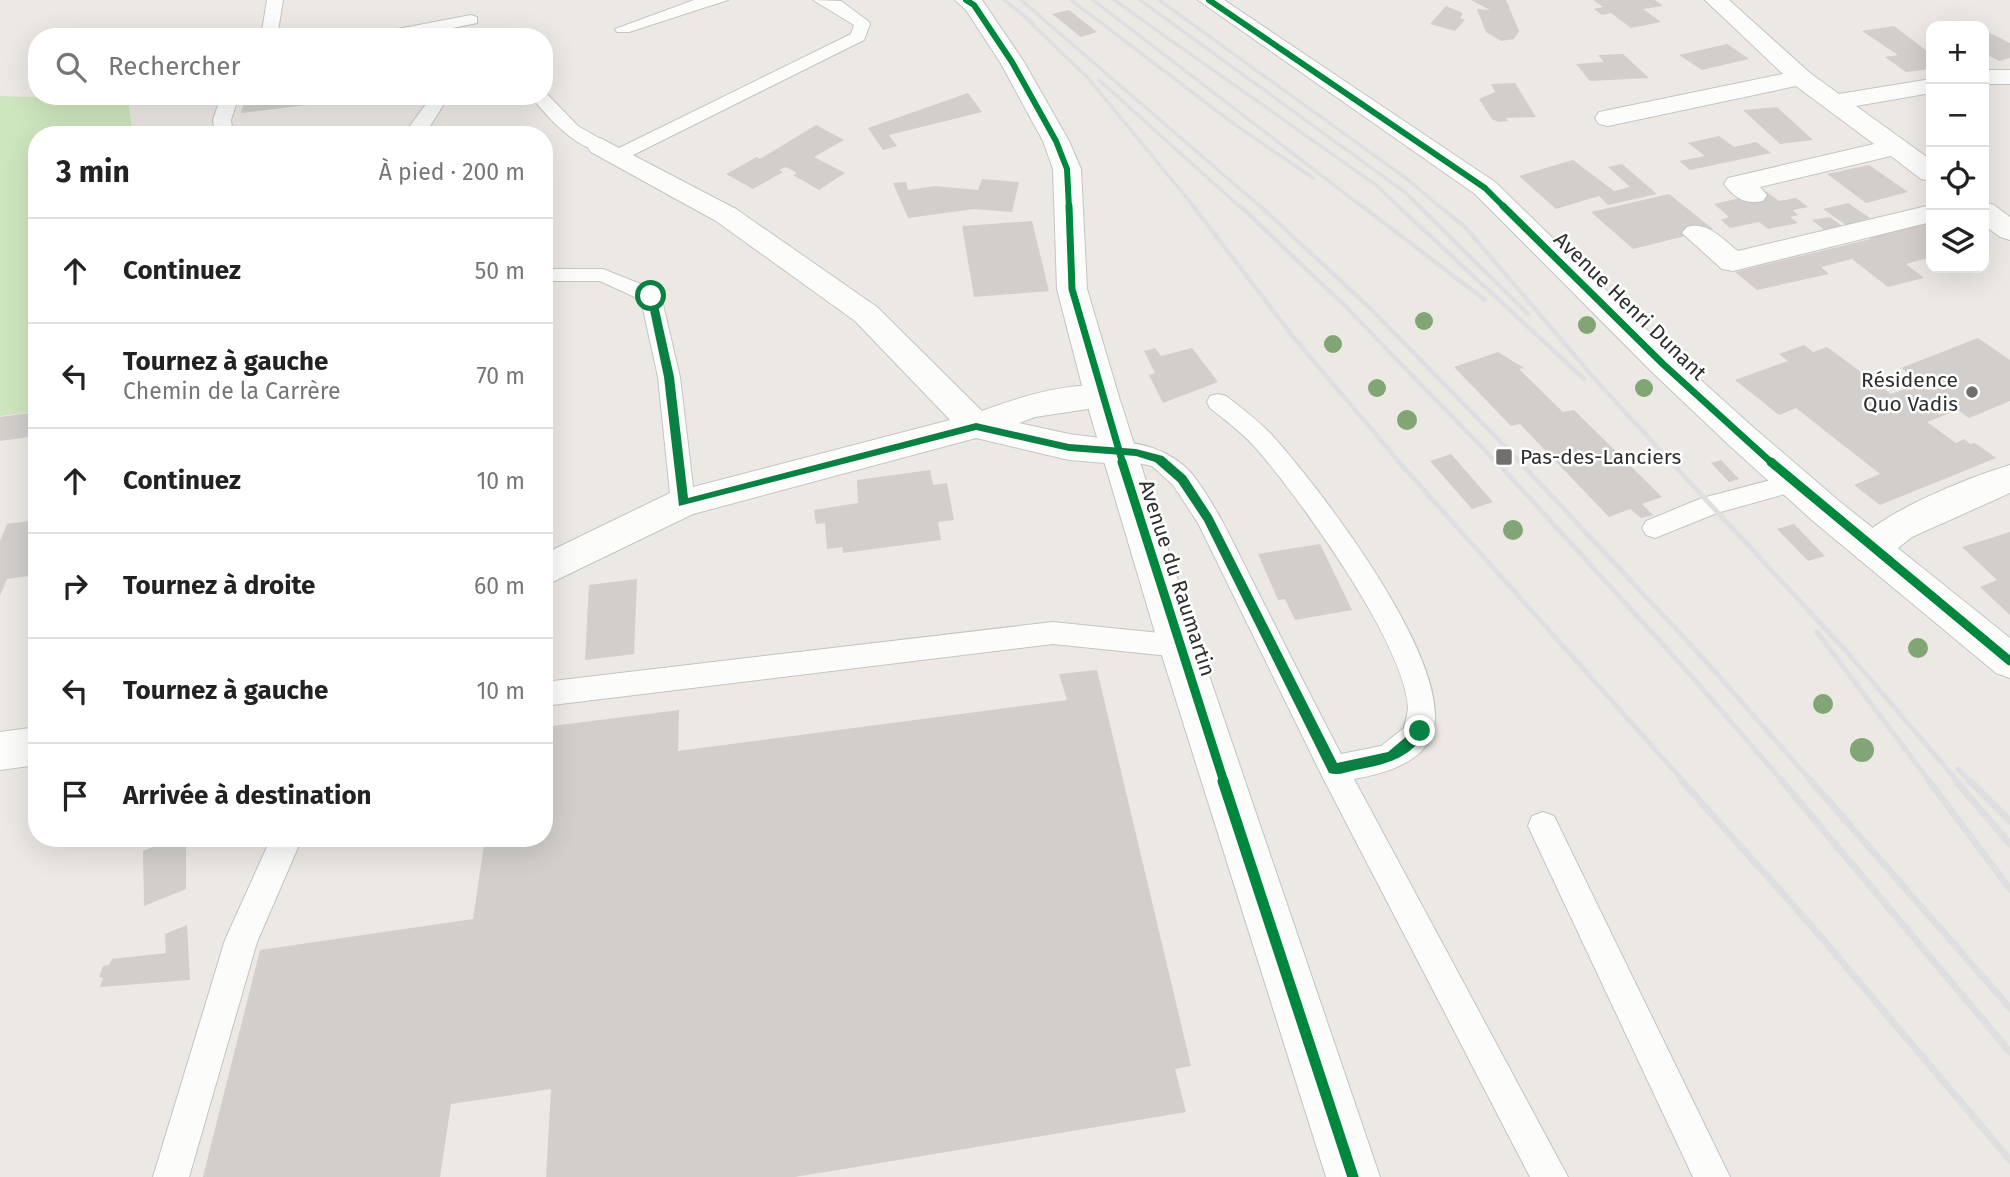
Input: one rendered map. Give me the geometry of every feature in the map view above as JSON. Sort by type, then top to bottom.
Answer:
[{"type":"street","name":"Avenue du Raumartin","points":[[966,0],[974,5],[1012,62],[1056,141],[1067,169],[1072,289],[1102,397],[1353,1177]]},
{"type":"street","name":"Avenue Henri Dunant","points":[[1209,0],[1485,188],[1663,364],[1794,483],[2010,661]]},
{"type":"street","points":[[1716,0],[1801,78],[1926,169]]},
{"type":"street","points":[[1989,78],[2010,77]]},
{"type":"street","points":[[1608,118],[1801,78]]},
{"type":"street","points":[[1836,102],[1926,87]]},
{"type":"street","points":[[1753,195],[1738,184],[1897,147]]},
{"type":"street","points":[[610,150],[726,215],[866,314],[976,426],[1069,447],[1118,451]]},
{"type":"street","points":[[1697,233],[1733,262],[1926,214]]},
{"type":"street","points":[[1989,215],[2010,231]]},
{"type":"street","points":[[553,568],[683,503],[976,426],[1031,406],[1102,397]]},
{"type":"street","points":[[1871,549],[1899,527],[2010,478]]},
{"type":"street","points":[[0,751],[28,747]]},
{"type":"lane","points":[[271,28],[275,0]]},
{"type":"lane","points":[[467,0],[471,20],[477,28]]},
{"type":"lane","points":[[624,29],[692,5],[719,0]]},
{"type":"lane","points":[[548,105],[572,130],[610,150],[858,37],[862,24],[835,4],[821,0]]},
{"type":"lane","points":[[429,28],[471,20]]},
{"type":"lane","points":[[464,28],[471,20]]},
{"type":"lane","points":[[222,126],[227,105]]},
{"type":"lane","points":[[422,126],[435,105]]},
{"type":"lane","points":[[553,275],[603,275],[651,296],[669,377],[683,503]]},
{"type":"lane","points":[[1219,401],[1262,440],[1287,469],[1372,592],[1399,638],[1419,683],[1424,709],[1420,731],[1407,747],[1391,757],[1333,769]]},
{"type":"lane","points":[[1118,451],[1159,459],[1182,479],[1208,519],[1333,769],[1550,1177]]},
{"type":"lane","points":[[1655,528],[1711,505],[1794,483]]},
{"type":"lane","points":[[553,693],[1053,633],[1180,646]]},
{"type":"lane","points":[[1543,826],[1712,1177]]},
{"type":"lane","points":[[170,1177],[241,940],[283,847]]},
{"type":"green space","points":[[0,96],[28,97],[28,105],[129,105],[132,126],[28,126],[28,412],[0,416]]},
{"type":"building","points":[[1471,0],[1506,0],[1519,31],[1514,39],[1501,41],[1486,32],[1477,9],[1490,10]]},
{"type":"building","points":[[1593,0],[1655,0],[1663,6],[1643,9],[1661,22],[1631,28],[1611,13],[1602,15],[1594,9],[1603,7]]},
{"type":"building","points":[[1446,6],[1463,13],[1460,18],[1465,20],[1455,31],[1430,24]]},
{"type":"building","points":[[1069,10],[1097,32],[1081,37],[1052,14]]},
{"type":"building","points":[[1894,26],[1926,50],[1926,70],[1906,72],[1885,57],[1898,55],[1862,31]]},
{"type":"building","points":[[1989,32],[2010,43],[2010,58],[1999,61],[1989,56]]},
{"type":"building","points":[[1727,44],[1749,59],[1702,70],[1679,55]]},
{"type":"building","points":[[1623,54],[1649,78],[1590,81],[1576,64],[1604,62],[1598,55]]},
{"type":"building","points":[[1515,83],[1536,117],[1506,118],[1508,121],[1498,122],[1492,119],[1479,99],[1495,92],[1491,84]]},
{"type":"building","points":[[968,93],[982,112],[889,135],[897,146],[883,150],[868,128]]},
{"type":"building","points":[[243,105],[306,105],[241,113]]},
{"type":"building","points":[[1777,107],[1813,140],[1780,144],[1743,110]]},
{"type":"building","points":[[816,125],[844,140],[814,157],[845,173],[819,190],[793,175],[797,173],[786,167],[779,170],[783,172],[753,189],[726,174],[757,157],[760,159]]},
{"type":"building","points":[[1719,136],[1734,147],[1756,142],[1771,153],[1690,170],[1679,161],[1705,156],[1688,143]]},
{"type":"building","points":[[1573,160],[1614,191],[1630,187],[1608,167],[1622,164],[1657,194],[1608,205],[1599,196],[1556,209],[1519,176]]},
{"type":"building","points":[[1869,165],[1908,192],[1866,203],[1827,174]]},
{"type":"building","points":[[982,179],[1019,182],[1012,212],[974,209],[908,218],[893,183],[906,182],[908,190],[935,186],[978,190]]},
{"type":"building","points":[[1767,192],[1779,201],[1796,198],[1808,207],[1793,210],[1798,215],[1790,217],[1798,223],[1768,229],[1759,222],[1730,228],[1721,220],[1729,217],[1714,204]]},
{"type":"building","points":[[1669,194],[1713,229],[1633,249],[1591,212]]},
{"type":"building","points":[[1848,203],[1870,218],[1846,225],[1823,209]]},
{"type":"building","points":[[1830,217],[1842,226],[1824,230],[1812,220]]},
{"type":"building","points":[[1926,220],[1926,258],[1906,264],[1924,278],[1888,287],[1852,259],[1821,267],[1829,274],[1757,290],[1735,272],[1871,239],[1865,235]]},
{"type":"building","points":[[1032,221],[1049,291],[974,297],[962,226]]},
{"type":"building","points":[[1978,338],[2010,360],[2010,401],[1969,418],[1958,410],[1927,422],[1956,443],[1964,439],[1970,444],[1975,443],[1996,458],[1880,505],[1854,485],[1880,474],[1796,408],[1779,415],[1735,380],[1788,361],[1779,354],[1804,345],[1813,352],[1827,347],[1891,394],[1922,383],[1901,368]]},
{"type":"building","points":[[1155,348],[1161,356],[1192,348],[1218,382],[1163,403],[1149,375],[1155,373],[1144,351]]},
{"type":"building","name":"Pas-des-Lanciers","points":[[1498,352],[1524,368],[1519,369],[1563,412],[1574,410],[1662,497],[1642,504],[1653,515],[1641,518],[1630,509],[1609,517],[1520,424],[1511,426],[1454,367]]},
{"type":"building","points":[[28,413],[28,437],[0,441],[0,417]]},
{"type":"building","points":[[1451,454],[1493,502],[1472,509],[1430,461]]},
{"type":"building","points":[[1721,460],[1739,479],[1729,482],[1711,463]]},
{"type":"building","points":[[930,470],[933,485],[947,483],[954,520],[938,522],[941,540],[843,553],[842,547],[827,549],[825,523],[816,524],[814,510],[858,503],[857,480]]},
{"type":"building","points":[[28,521],[28,576],[7,579],[0,596],[0,541],[7,524]]},
{"type":"building","points":[[1794,524],[1825,556],[1808,561],[1777,529]]},
{"type":"building","points":[[2010,532],[2010,615],[1980,587],[1997,580],[1962,547]]},
{"type":"building","points":[[1320,544],[1352,610],[1295,620],[1285,599],[1278,600],[1258,554]]},
{"type":"building","points":[[637,579],[634,654],[585,660],[589,585]]},
{"type":"building","points":[[1097,670],[1191,1066],[1175,1069],[1186,1112],[795,1177],[546,1177],[551,1089],[451,1104],[440,1177],[203,1177],[260,950],[473,919],[484,847],[553,847],[553,726],[679,710],[678,751],[1067,700],[1059,674]]},
{"type":"building","points":[[153,847],[186,847],[186,889],[144,906],[143,851]]},
{"type":"building","points":[[187,925],[190,980],[100,987],[103,978],[99,977],[103,966],[109,965],[112,959],[166,953],[165,934]]},
{"type":"railway","points":[[1004,0],[1033,23]]},
{"type":"railway","points":[[1021,0],[1262,208]]},
{"type":"railway","points":[[1071,0],[1234,124],[1313,178]]},
{"type":"railway","points":[[1093,0],[1364,208]]},
{"type":"railway","points":[[1114,0],[1376,185],[1400,208]]},
{"type":"railway","points":[[1140,0],[1406,193],[1419,206]]},
{"type":"railway","points":[[1159,0],[1407,179],[1441,208]]},
{"type":"railway","points":[[1026,18],[1088,78],[1195,208]]},
{"type":"railway","points":[[1099,80],[1241,208]]},
{"type":"railway","points":[[1193,206],[1294,338],[1401,464]]},
{"type":"railway","points":[[1240,206],[1344,305],[1498,464]]},
{"type":"railway","points":[[1260,206],[1371,309],[1522,464]]},
{"type":"railway","points":[[1362,206],[1485,300]]},
{"type":"railway","points":[[1398,206],[1584,379]]},
{"type":"railway","points":[[1419,206],[1528,314]]},
{"type":"railway","points":[[1439,206],[1465,227],[1600,385],[1673,464]]},
{"type":"railway","points":[[1399,462],[1684,782]]},
{"type":"railway","points":[[1497,462],[1687,671],[1783,782]]},
{"type":"railway","points":[[1520,462],[1702,657],[1812,782]]},
{"type":"railway","points":[[1671,462],[1847,652],[1958,782]]},
{"type":"railway","points":[[1817,632],[1930,782]]},
{"type":"railway","points":[[1958,769],[2010,821]]},
{"type":"railway","points":[[1682,781],[1809,923],[2010,1160]]},
{"type":"railway","points":[[1782,781],[2010,1052]]},
{"type":"railway","points":[[1811,781],[2010,1008]]},
{"type":"railway","points":[[1929,781],[2010,889]]},
{"type":"railway","points":[[1956,781],[2010,844]]},
{"type":"cycle path","points":[[966,0],[974,5],[1012,62],[1056,141],[1067,169],[1072,289],[1102,397],[1179,646],[1353,1177]]},
{"type":"cycle path","points":[[1209,0],[1485,188],[1663,364],[1742,437],[1826,511],[2010,661]]},
{"type":"place","name":"Résidence Quo Vadis","points":[[1972,392]]},
{"type":"place","name":"Pas-des-Lanciers","points":[[1504,457]]},
{"type":"route","points":[[651,296],[669,377],[683,503],[976,426],[1087,451],[1136,452],[1159,459],[1182,479],[1208,519],[1333,769],[1391,757],[1407,747],[1420,731]]}]
